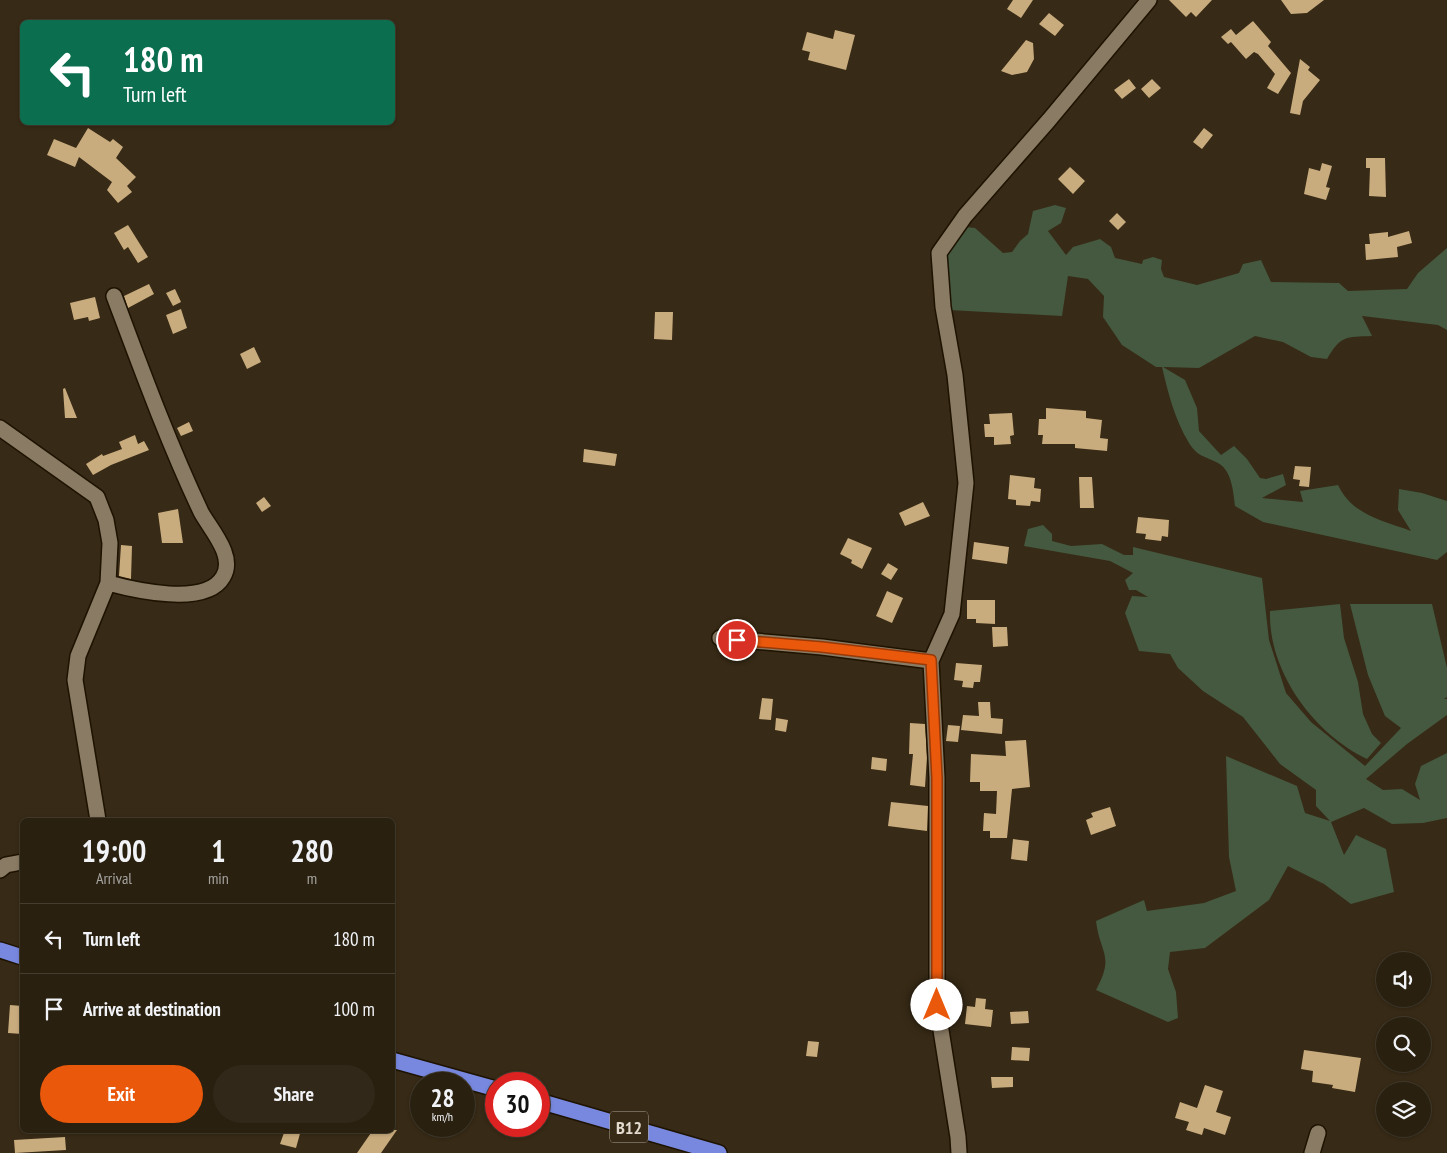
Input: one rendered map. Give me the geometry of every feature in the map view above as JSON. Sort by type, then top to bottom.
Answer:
[{"type":"highway","points":[[0,950],[20,956]]},
{"type":"highway","points":[[395,1061],[485,1086]]},
{"type":"highway","name":"B12","points":[[550,1104],[718,1153]]},
{"type":"street","points":[[959,1153],[937,1005],[937,778],[931,660],[952,614],[966,483],[955,376],[943,306],[939,253],[966,216],[1149,0]]},
{"type":"street","points":[[108,583],[135,590],[180,595],[214,587],[224,577],[226,563],[224,550],[202,513],[157,411],[114,296]]},
{"type":"street","points":[[0,428],[97,496],[106,520],[110,543],[108,583],[78,656],[75,680],[98,818]]},
{"type":"street","points":[[720,638],[822,647],[931,660]]},
{"type":"street","points":[[0,870],[6,865],[20,862]]},
{"type":"street","points":[[1312,1153],[1318,1133]]},
{"type":"green space","points":[[1055,205],[1066,208],[1061,223],[1048,231],[1066,255],[1073,247],[1100,239],[1111,247],[1115,258],[1142,264],[1143,260],[1153,257],[1162,260],[1161,269],[1164,277],[1197,285],[1239,273],[1243,264],[1261,260],[1271,282],[1339,283],[1348,291],[1407,289],[1418,273],[1447,248],[1447,330],[1438,325],[1362,316],[1372,336],[1350,337],[1341,341],[1327,359],[1311,357],[1283,342],[1255,336],[1199,368],[1163,367],[1185,380],[1197,408],[1199,431],[1221,455],[1234,446],[1247,459],[1260,478],[1266,479],[1283,474],[1286,485],[1262,498],[1303,502],[1300,491],[1338,485],[1351,503],[1360,510],[1379,520],[1411,531],[1398,510],[1399,489],[1422,493],[1447,501],[1447,552],[1437,560],[1263,522],[1235,506],[1229,475],[1221,465],[1195,451],[1184,434],[1172,406],[1162,367],[1156,367],[1122,345],[1103,317],[1104,296],[1088,279],[1068,276],[1062,316],[949,310],[946,251],[966,227],[975,228],[1003,253],[1012,252],[1028,234],[1033,211]]},
{"type":"green space","points":[[1043,525],[1052,534],[1052,541],[1071,546],[1102,544],[1124,555],[1133,555],[1133,547],[1262,578],[1269,640],[1286,693],[1311,722],[1365,766],[1401,728],[1385,716],[1368,675],[1350,604],[1432,604],[1447,668],[1447,697],[1444,699],[1447,699],[1447,715],[1407,744],[1366,779],[1383,790],[1402,789],[1420,800],[1415,784],[1421,766],[1447,753],[1447,818],[1423,823],[1392,824],[1364,808],[1331,822],[1344,855],[1356,835],[1386,849],[1394,892],[1351,904],[1324,884],[1288,866],[1269,900],[1205,948],[1170,952],[1168,969],[1176,992],[1178,1018],[1168,1022],[1096,990],[1105,969],[1105,955],[1096,921],[1144,900],[1147,911],[1204,903],[1236,891],[1229,857],[1226,756],[1297,786],[1305,813],[1330,821],[1316,806],[1316,790],[1280,764],[1243,717],[1203,691],[1178,668],[1170,654],[1139,651],[1125,613],[1132,596],[1148,597],[1136,590],[1129,590],[1125,580],[1133,573],[1110,561],[1024,546],[1028,529]]},
{"type":"green space","points":[[1340,604],[1344,638],[1358,682],[1363,714],[1372,734],[1381,743],[1367,759],[1347,748],[1312,717],[1286,677],[1277,656],[1271,634],[1270,611]]},
{"type":"building","points":[[1013,0],[1033,0],[1021,18],[1007,9]]},
{"type":"building","points":[[1169,0],[1212,0],[1196,17],[1191,12],[1186,17]]},
{"type":"building","points":[[1281,0],[1324,0],[1307,13],[1291,14]]},
{"type":"building","points":[[1049,13],[1064,25],[1055,36],[1039,24]]},
{"type":"building","points":[[1253,21],[1271,42],[1268,46],[1291,73],[1278,94],[1267,88],[1275,74],[1258,54],[1254,52],[1246,59],[1231,42],[1228,44],[1221,37],[1231,29],[1236,35]]},
{"type":"building","points":[[835,30],[855,35],[846,70],[808,60],[810,52],[802,50],[807,32],[833,39]]},
{"type":"building","points":[[1026,40],[1033,43],[1034,59],[1027,72],[1012,75],[1001,71]]},
{"type":"building","points":[[1300,59],[1310,67],[1308,70],[1320,80],[1303,101],[1300,115],[1290,113]]},
{"type":"building","points":[[1129,79],[1136,88],[1122,99],[1114,90]]},
{"type":"building","points":[[1152,79],[1161,88],[1149,98],[1141,89]]},
{"type":"building","points":[[88,128],[110,142],[113,139],[123,147],[116,158],[136,177],[127,186],[132,192],[118,203],[107,190],[112,182],[79,157],[75,167],[47,155],[54,139],[76,148]]},
{"type":"building","points":[[1204,128],[1213,135],[1202,149],[1193,142]]},
{"type":"building","points":[[1366,158],[1385,158],[1386,197],[1369,196],[1370,168],[1366,168]]},
{"type":"building","points":[[1322,163],[1332,166],[1326,187],[1330,188],[1326,200],[1304,194],[1309,168],[1320,171]]},
{"type":"building","points":[[1070,167],[1085,181],[1073,194],[1058,179]]},
{"type":"building","points":[[1117,213],[1126,222],[1118,230],[1109,221]]},
{"type":"building","points":[[128,225],[148,257],[138,263],[128,247],[124,250],[114,233]]},
{"type":"building","points":[[1409,231],[1412,243],[1397,247],[1398,257],[1366,260],[1365,244],[1370,244],[1369,234],[1388,232],[1388,237]]},
{"type":"building","points":[[149,284],[154,294],[128,308],[124,296]]},
{"type":"building","points":[[175,289],[181,302],[173,306],[166,293]]},
{"type":"building","points":[[95,297],[100,318],[89,321],[88,317],[74,320],[70,303]]},
{"type":"building","points":[[181,309],[187,328],[173,334],[166,315]]},
{"type":"building","points":[[655,312],[673,312],[672,340],[654,339]]},
{"type":"building","points":[[254,347],[261,362],[247,369],[240,354]]},
{"type":"building","points":[[65,388],[77,418],[65,418],[63,389]]},
{"type":"building","points":[[1046,408],[1086,411],[1086,418],[1102,420],[1100,438],[1108,439],[1107,451],[1075,448],[1075,444],[1042,444],[1043,435],[1038,435],[1039,419],[1046,419]]},
{"type":"building","points":[[1012,413],[1014,435],[1010,436],[1011,444],[994,445],[994,437],[985,437],[984,424],[990,424],[989,414]]},
{"type":"building","points":[[189,422],[193,431],[181,436],[177,428]]},
{"type":"building","points":[[135,435],[138,444],[144,441],[149,450],[111,465],[93,475],[86,464],[102,454],[103,456],[122,449],[119,442]]},
{"type":"building","points":[[584,449],[617,454],[615,466],[583,462]]},
{"type":"building","points":[[1295,466],[1311,467],[1309,487],[1299,486],[1300,480],[1293,479]]},
{"type":"building","points":[[1010,475],[1035,478],[1034,488],[1041,489],[1040,502],[1031,501],[1030,506],[1016,505],[1016,500],[1008,499]]},
{"type":"building","points":[[1079,477],[1092,477],[1094,508],[1080,508]]},
{"type":"building","points":[[264,497],[271,506],[262,512],[256,503]]},
{"type":"building","points":[[923,502],[930,516],[905,526],[899,513]]},
{"type":"building","points":[[178,509],[183,543],[162,543],[158,513]]},
{"type":"building","points":[[1138,517],[1169,520],[1168,537],[1162,536],[1161,541],[1145,539],[1146,534],[1136,533]]},
{"type":"building","points":[[848,538],[872,548],[862,569],[851,563],[852,560],[840,554]]},
{"type":"building","points":[[974,542],[1009,547],[1007,564],[972,559]]},
{"type":"building","points":[[121,545],[132,546],[131,579],[119,576]]},
{"type":"building","points":[[888,563],[898,569],[891,580],[881,574]]},
{"type":"building","points":[[887,591],[903,598],[892,623],[876,616]]},
{"type":"building","points":[[967,600],[995,600],[995,624],[976,623],[976,619],[967,619]]},
{"type":"building","points":[[992,627],[1007,627],[1008,646],[993,647]]},
{"type":"building","points":[[956,663],[982,665],[980,682],[974,682],[973,688],[962,687],[963,681],[954,680]]},
{"type":"building","points":[[762,698],[773,699],[771,720],[759,719]]},
{"type":"building","points":[[978,702],[990,702],[991,718],[1003,719],[1002,734],[961,730],[963,715],[979,716]]},
{"type":"building","points":[[776,718],[788,720],[786,732],[775,730]]},
{"type":"building","points":[[910,723],[925,724],[927,757],[925,787],[910,785],[913,754],[909,754]]},
{"type":"building","points":[[948,725],[960,726],[958,742],[946,741]]},
{"type":"building","points":[[1026,740],[1030,787],[1012,789],[1007,838],[990,838],[990,831],[983,831],[984,813],[996,814],[997,791],[980,791],[980,782],[970,782],[971,754],[1006,756],[1005,741]]},
{"type":"building","points":[[872,757],[887,759],[886,771],[871,769]]},
{"type":"building","points":[[891,802],[928,806],[927,831],[888,826]]},
{"type":"building","points":[[1110,807],[1116,826],[1091,835],[1086,820],[1093,817],[1091,813]]},
{"type":"building","points":[[1013,839],[1029,841],[1027,861],[1011,859]]},
{"type":"building","points":[[976,998],[986,999],[985,1009],[993,1010],[991,1027],[965,1024],[967,1006],[975,1007]]},
{"type":"building","points":[[10,1005],[20,1006],[20,1034],[8,1033]]},
{"type":"building","points":[[1028,1011],[1029,1023],[1011,1024],[1010,1012]]},
{"type":"building","points":[[808,1041],[819,1042],[817,1057],[806,1056]]},
{"type":"building","points":[[1012,1047],[1030,1048],[1029,1061],[1011,1060]]},
{"type":"building","points":[[1304,1050],[1361,1058],[1355,1092],[1332,1088],[1333,1085],[1312,1082],[1313,1071],[1301,1069]]},
{"type":"building","points":[[991,1077],[1013,1077],[1013,1087],[992,1088]]},
{"type":"building","points":[[1205,1085],[1223,1091],[1216,1112],[1231,1117],[1225,1135],[1204,1128],[1202,1135],[1186,1130],[1189,1122],[1175,1118],[1180,1102],[1197,1108]]},
{"type":"building","points":[[284,1133],[300,1133],[296,1148],[280,1144]]},
{"type":"building","points":[[371,1133],[395,1133],[381,1153],[357,1153]]},
{"type":"building","points":[[65,1137],[66,1150],[15,1153],[14,1140]]},
{"type":"route","points":[[737,640],[822,647],[931,660],[936,720],[937,1005]]}]
